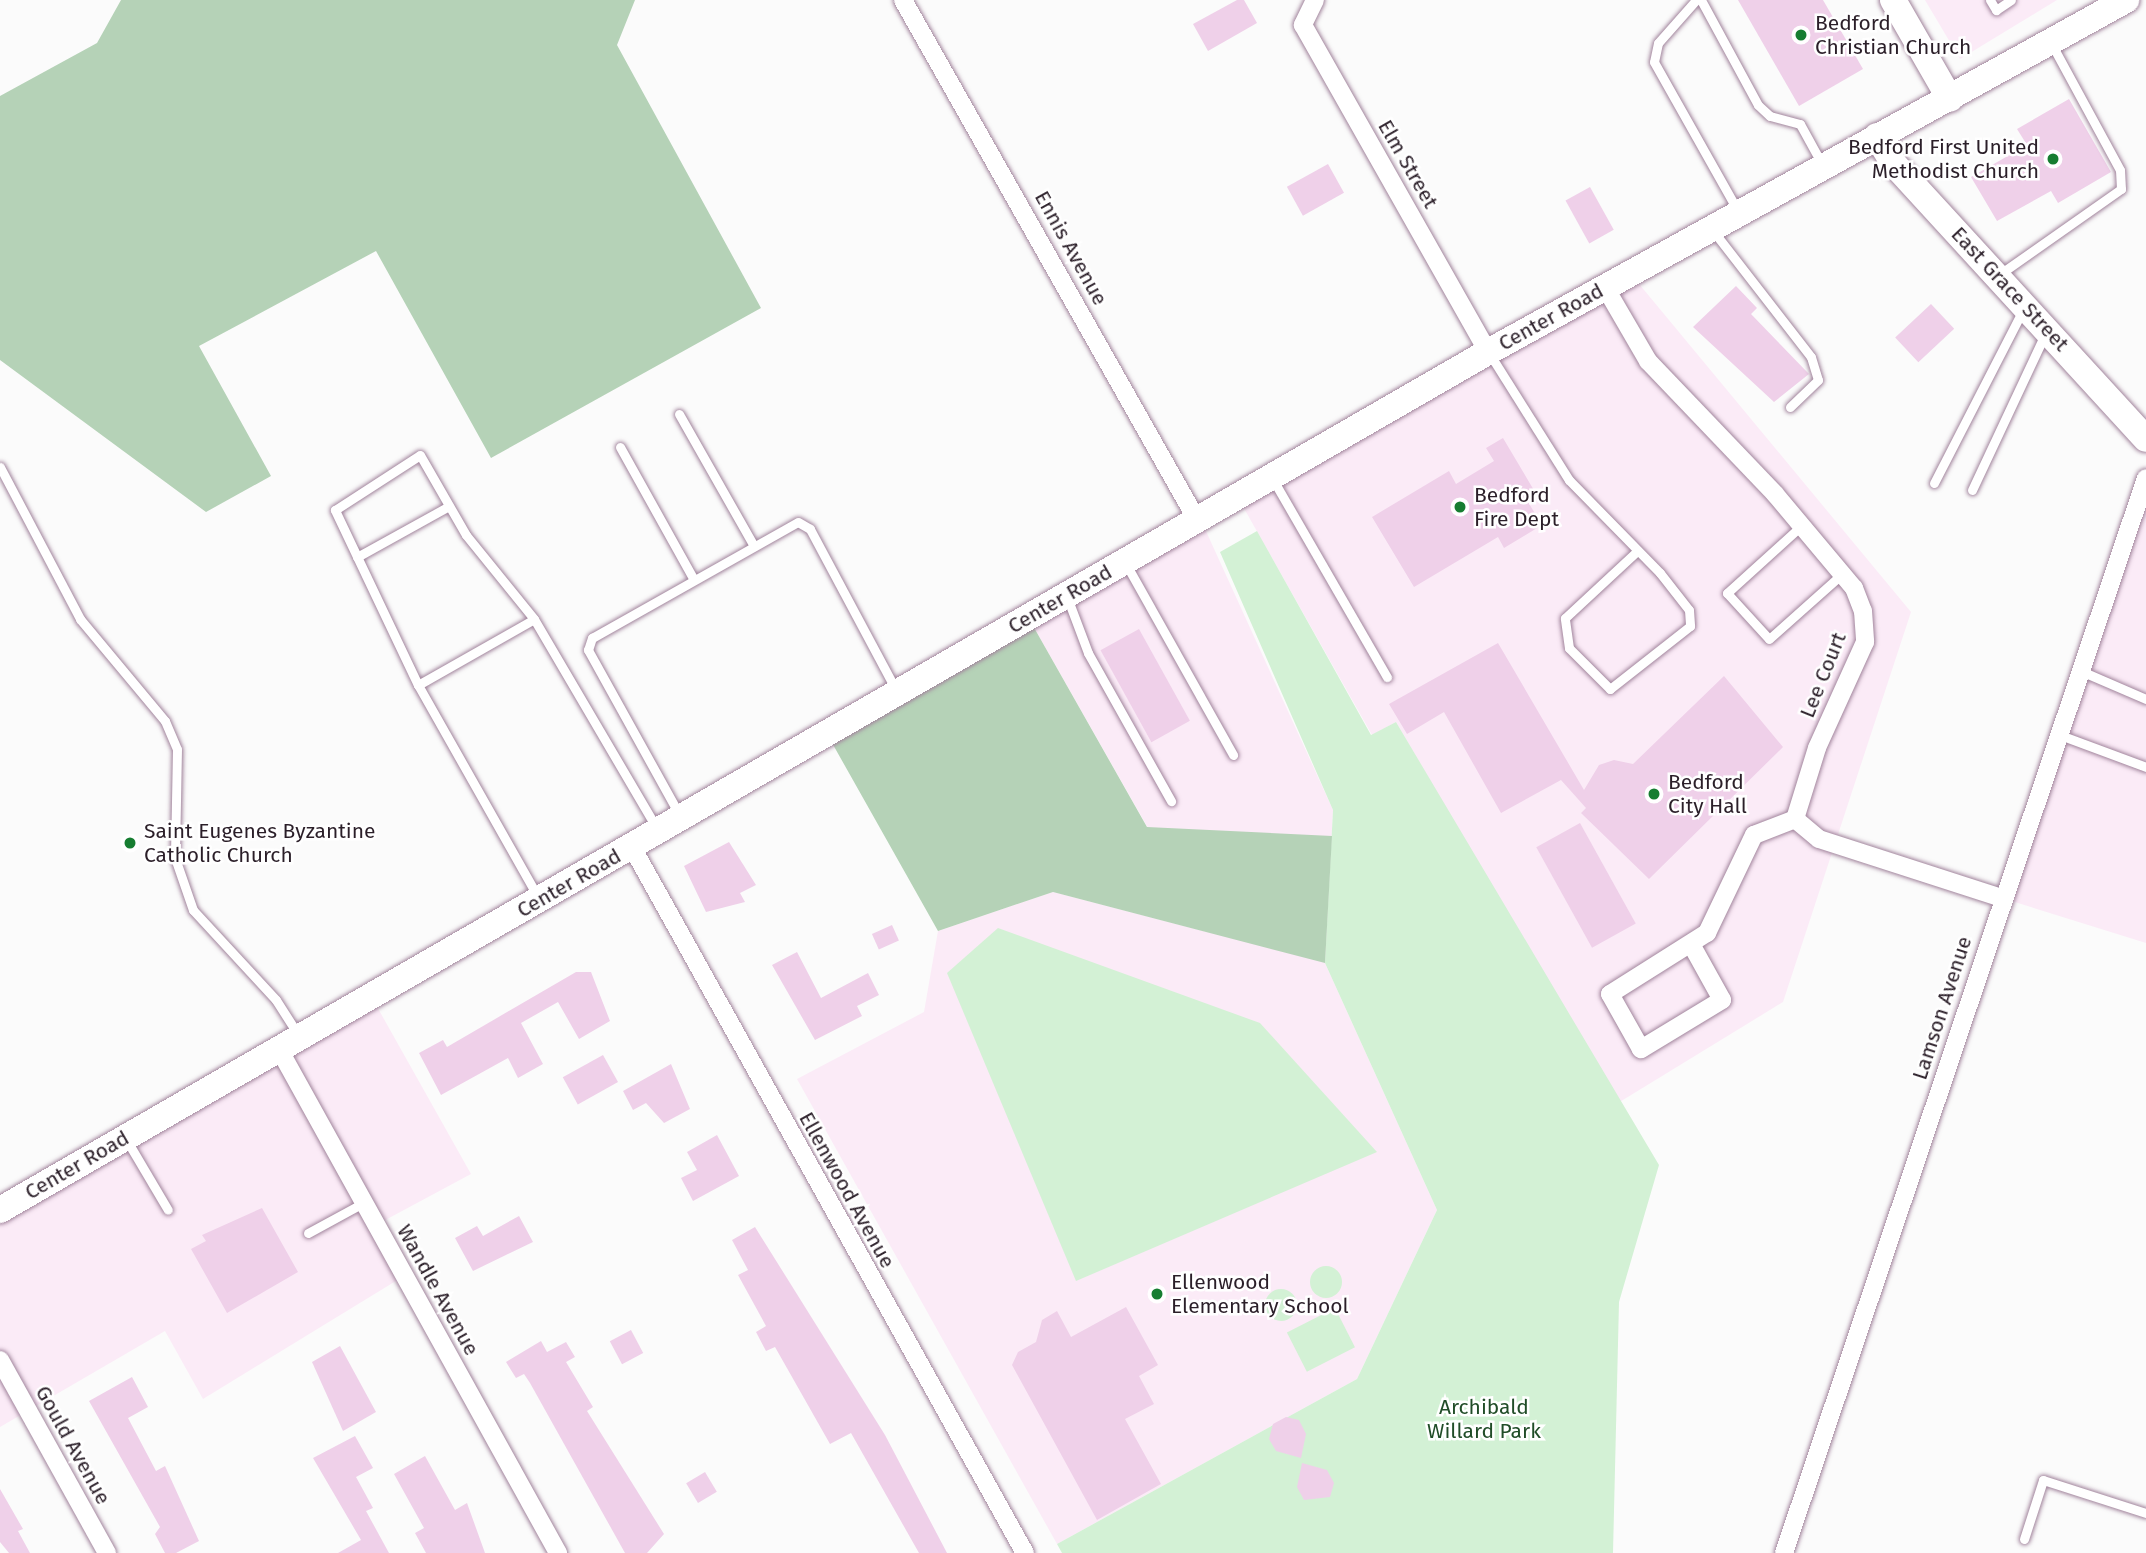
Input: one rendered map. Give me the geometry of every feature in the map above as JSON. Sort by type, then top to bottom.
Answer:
[{"type":"main road","points":[[1893,0],[1950,99]]},
{"type":"main road","name":"Center Road","points":[[0,1210],[1488,352],[2126,0]]},
{"type":"main road","name":"East Grace Street","points":[[1877,136],[1893,163],[2146,439]]},
{"type":"street","name":"Ennis Avenue","points":[[903,0],[1197,520]]},
{"type":"street","name":"Elm Street","points":[[1315,0],[1303,25],[1488,352]]},
{"type":"street","name":"Lee Court","points":[[1605,287],[1648,361],[1843,573],[1863,611],[1865,642],[1817,748],[1795,819]]},
{"type":"street","name":"Lamson Avenue","points":[[1784,1553],[2002,898],[2146,478]]},
{"type":"street","points":[[1691,944],[1722,1000],[1640,1049],[1610,994],[1707,933],[1754,835],[1795,819],[1819,839],[2002,898]]},
{"type":"street","name":"Ellenwood Avenue","points":[[632,846],[1026,1553]]},
{"type":"street","name":"Wandle Avenue","points":[[290,1043],[363,1203],[558,1553]]},
{"type":"street","name":"Gould Avenue","points":[[0,1360],[107,1553]]},
{"type":"lane","points":[[1696,0],[1658,43],[1654,62],[1739,212]]},
{"type":"lane","points":[[1701,0],[1758,105],[1784,122],[1800,124],[1823,166]]},
{"type":"lane","points":[[1990,0],[1996,9],[2011,0]]},
{"type":"lane","points":[[1998,275],[2121,189],[2120,170],[2051,43]]},
{"type":"lane","points":[[1711,228],[1811,357],[1818,380],[1790,407]]},
{"type":"lane","points":[[1934,483],[2025,305]]},
{"type":"lane","points":[[1972,490],[2047,329]]},
{"type":"lane","points":[[1488,352],[1544,447],[1689,610],[1690,626],[1610,689],[1569,648],[1565,618],[1636,552]]},
{"type":"lane","points":[[679,414],[754,546]]},
{"type":"lane","points":[[620,447],[694,580]]},
{"type":"lane","points":[[540,900],[418,685],[357,557],[337,506],[420,455],[484,561],[534,619],[670,825]]},
{"type":"lane","points":[[0,467],[80,619],[165,721],[177,749],[175,858],[193,910],[276,1000],[290,1043]]},
{"type":"lane","points":[[1271,477],[1387,677]]},
{"type":"lane","points":[[357,557],[449,506]]},
{"type":"lane","points":[[670,825],[588,650],[592,638],[798,522],[810,529],[898,693]]},
{"type":"lane","points":[[1801,526],[1727,593],[1769,639],[1843,573]]},
{"type":"lane","points":[[1125,562],[1233,755]]},
{"type":"lane","points":[[1067,595],[1088,653],[1171,802]]},
{"type":"lane","points":[[418,685],[534,619]]},
{"type":"lane","points":[[2081,671],[2146,699]]},
{"type":"lane","points":[[2060,735],[2146,767]]},
{"type":"lane","points":[[125,1138],[168,1210]]},
{"type":"lane","points":[[308,1233],[363,1203]]},
{"type":"lane","points":[[2024,1539],[2043,1480],[2146,1513]]},
{"type":"shaded area","points":[[1925,0],[2057,0],[1960,59]]},
{"type":"shaded area","points":[[1630,273],[1911,612],[1783,1002],[1618,1103],[1396,722],[1372,735],[1237,496]]},
{"type":"shaded area","points":[[2146,478],[2146,943],[2002,898]]},
{"type":"shaded area","name":"Ellenwood Elementary School","points":[[1200,518],[1333,810],[1325,963],[1437,1210],[1357,1379],[1057,1544],[797,1079],[924,1012],[938,931],[1053,892],[1207,932],[1028,617]]},
{"type":"shaded area","points":[[371,996],[471,1174],[376,1225],[404,1276],[203,1399],[165,1331],[0,1427],[0,1210]]},
{"type":"green space","points":[[121,0],[635,0],[617,45],[761,308],[491,458],[376,251],[199,346],[271,476],[206,512],[0,360],[0,96],[97,43]]},
{"type":"green space","name":"Archibald Willard Park","points":[[1257,531],[1371,735],[1396,722],[1659,1165],[1619,1302],[1613,1553],[1062,1553],[1057,1544],[1357,1379],[1437,1210],[1325,963],[1333,810],[1220,552]]},
{"type":"green space","points":[[1028,617],[1147,827],[1332,836],[1325,963],[1053,892],[938,931],[827,734]]},
{"type":"green space","points":[[998,928],[1260,1023],[1377,1152],[1076,1281],[947,973]]},
{"type":"green space","points":[[1326,1266],[1337,1271],[1342,1282],[1337,1293],[1326,1298],[1315,1293],[1310,1282],[1315,1271]]},
{"type":"green space","points":[[1281,1289],[1292,1294],[1297,1305],[1292,1316],[1281,1321],[1270,1316],[1265,1305],[1270,1294]]},
{"type":"green space","points":[[1335,1308],[1355,1347],[1307,1372],[1287,1333]]},
{"type":"building","points":[[1237,0],[1244,0],[1257,23],[1208,51],[1193,24]]},
{"type":"building","name":"Bedford Christian Church","points":[[1738,0],[1823,0],[1863,69],[1799,106]]},
{"type":"building","name":"Bedford First United Methodist Church","points":[[2069,99],[2111,172],[2058,203],[2051,191],[1997,221],[1971,177],[2027,145],[2017,129]]},
{"type":"building","points":[[1328,164],[1344,193],[1303,216],[1287,187]]},
{"type":"building","points":[[1590,187],[1614,230],[1589,243],[1566,201]]},
{"type":"building","points":[[1736,286],[1757,308],[1751,314],[1809,374],[1774,402],[1693,327]]},
{"type":"building","points":[[1931,304],[1954,329],[1918,362],[1895,337]]},
{"type":"building","name":"Bedford Fire Dept","points":[[1503,438],[1535,492],[1525,497],[1542,525],[1504,548],[1498,537],[1414,587],[1372,517],[1449,471],[1456,484],[1494,461],[1486,448]]},
{"type":"building","points":[[1139,629],[1190,721],[1151,742],[1101,650]]},
{"type":"building","name":"Bedford City Hall","points":[[1498,643],[1584,790],[1599,765],[1614,760],[1633,764],[1724,676],[1783,747],[1649,879],[1581,813],[1586,808],[1561,780],[1501,813],[1444,712],[1407,734],[1389,704]]},
{"type":"building","points":[[1580,823],[1636,924],[1592,948],[1536,847]]},
{"type":"building","points":[[729,842],[756,885],[740,893],[745,902],[706,912],[684,866]]},
{"type":"building","points":[[892,925],[899,941],[879,949],[872,934]]},
{"type":"building","points":[[797,952],[821,998],[868,973],[879,995],[857,1006],[862,1016],[815,1040],[772,965]]},
{"type":"building","points":[[576,972],[591,972],[610,1021],[579,1039],[558,1002],[521,1023],[543,1064],[518,1078],[508,1058],[441,1095],[419,1053],[443,1040],[447,1047]]},
{"type":"building","points":[[603,1055],[618,1082],[578,1104],[563,1077]]},
{"type":"building","points":[[671,1064],[690,1109],[664,1123],[646,1103],[633,1110],[623,1091]]},
{"type":"building","points":[[717,1135],[739,1176],[693,1201],[681,1178],[697,1170],[687,1152]]},
{"type":"building","points":[[262,1208],[298,1272],[227,1313],[191,1249],[206,1241],[202,1235]]},
{"type":"building","points":[[519,1216],[533,1242],[473,1271],[455,1238],[477,1226],[483,1236]]},
{"type":"building","points":[[755,1227],[885,1435],[947,1553],[919,1553],[851,1433],[830,1444],[775,1347],[766,1351],[756,1332],[766,1326],[738,1275],[748,1270],[732,1240]]},
{"type":"building","points":[[1126,1307],[1158,1365],[1139,1376],[1154,1404],[1125,1419],[1161,1484],[1097,1520],[1012,1365],[1018,1352],[1036,1342],[1042,1320],[1057,1311],[1071,1337]]},
{"type":"building","points":[[631,1330],[643,1353],[622,1364],[610,1341]]},
{"type":"building","points":[[541,1341],[547,1352],[566,1342],[575,1357],[566,1362],[593,1407],[587,1411],[664,1534],[647,1553],[625,1553],[530,1383],[524,1374],[516,1378],[506,1362]]},
{"type":"building","points":[[340,1346],[376,1412],[343,1431],[312,1362]]},
{"type":"building","points":[[132,1377],[148,1407],[128,1418],[156,1471],[165,1466],[199,1541],[176,1553],[165,1553],[155,1534],[160,1527],[89,1401]]},
{"type":"building","points":[[1286,1417],[1299,1420],[1306,1434],[1301,1458],[1276,1451],[1269,1439],[1273,1424]]},
{"type":"building","points":[[355,1436],[373,1468],[356,1477],[373,1508],[366,1511],[389,1553],[338,1553],[361,1540],[313,1458]]},
{"type":"building","points":[[425,1456],[455,1510],[467,1503],[485,1553],[426,1553],[415,1533],[424,1528],[394,1474]]},
{"type":"building","points":[[1302,1463],[1327,1470],[1334,1483],[1330,1497],[1304,1500],[1297,1487]]},
{"type":"building","points":[[705,1472],[717,1492],[698,1503],[686,1483]]},
{"type":"building","points":[[0,1489],[23,1529],[18,1531],[30,1553],[9,1553],[0,1542]]},
{"type":"place","name":"Bedford Christian Church","points":[[1801,35]]},
{"type":"place","name":"Bedford First United Methodist Church","points":[[2053,159]]},
{"type":"place","name":"Bedford Fire Dept","points":[[1460,507]]},
{"type":"place","name":"Bedford City Hall","points":[[1654,794]]},
{"type":"place","name":"Saint Eugenes Byzantine Catholic Church","points":[[130,843]]},
{"type":"place","name":"Ellenwood Elementary School","points":[[1157,1294]]}]
